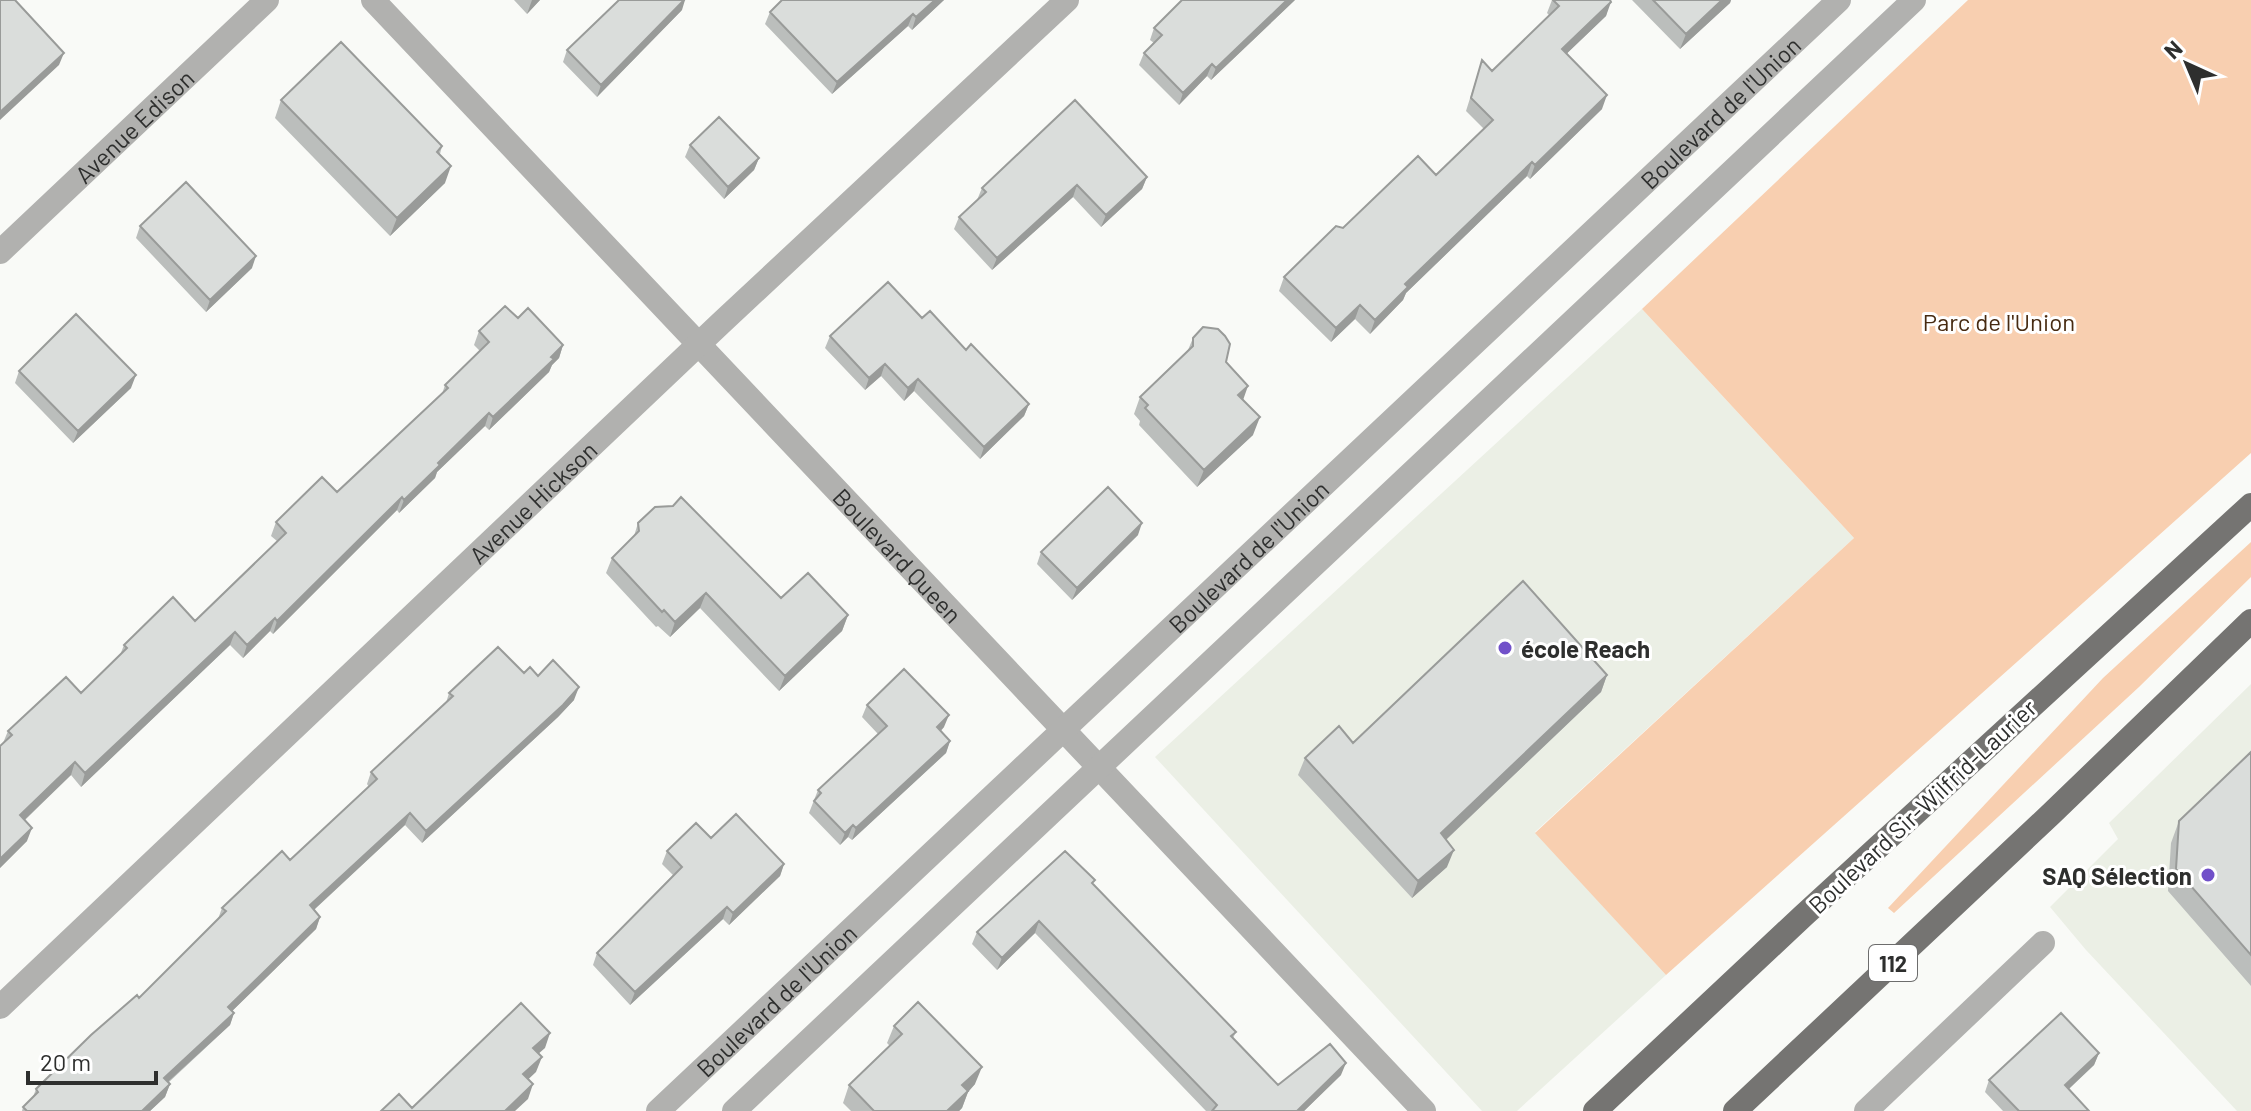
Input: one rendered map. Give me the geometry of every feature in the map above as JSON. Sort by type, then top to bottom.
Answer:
[{"type":"main road","name":"Boulevard Sir-Wilfrid-Laurier","points":[[1595,1111],[1848,874],[2251,505]]},
{"type":"main road","name":"112","points":[[1735,1111],[2041,824],[2251,621]]},
{"type":"street","name":"Avenue Edison","points":[[0,252],[267,0]]},
{"type":"street","name":"Boulevard Queen","points":[[373,0],[1424,1111]]},
{"type":"street","name":"Avenue Hickson","points":[[0,1007],[1067,0]]},
{"type":"street","name":"Boulevard de l'Union","points":[[658,1111],[1839,0]]},
{"type":"street","name":"Boulevard de l'Union","points":[[734,1111],[1914,0]]},
{"type":"street","points":[[1866,1111],[2043,943]]},
{"type":"shaded area","name":"école Reach","points":[[1642,309],[1854,538],[1535,832],[1666,975],[1517,1111],[1482,1111],[1155,757]]},
{"type":"shaded area","points":[[2251,684],[2251,1111],[2237,1111],[2086,950],[2050,907],[2118,839],[2109,823]]},
{"type":"green space","name":"Parc de l'Union","points":[[1968,0],[2251,0],[2251,453],[1666,975],[1535,833],[1854,538],[1642,309]]},
{"type":"green space","points":[[2251,542],[2251,577],[2139,687],[1894,913],[1888,908],[2103,678]]},
{"type":"building","points":[[0,0],[15,0],[64,53],[0,112]]},
{"type":"building","points":[[619,0],[684,0],[601,85],[567,50]]},
{"type":"building","points":[[782,0],[935,0],[916,17],[913,14],[837,82],[770,12]]},
{"type":"building","points":[[1182,0],[1287,0],[1216,68],[1212,64],[1183,93],[1144,53],[1162,35],[1154,28]]},
{"type":"building","points":[[1553,0],[1610,0],[1562,49],[1607,95],[1405,284],[1408,287],[1375,320],[1360,305],[1336,328],[1284,277],[1336,226],[1343,228],[1418,156],[1436,175],[1493,120],[1471,98],[1482,60],[1492,71],[1559,6]]},
{"type":"building","points":[[1653,0],[1722,0],[1686,34]]},
{"type":"building","points":[[341,42],[442,146],[437,152],[451,166],[397,218],[281,100]]},
{"type":"building","points":[[1075,100],[1147,177],[1106,215],[1077,185],[997,258],[959,217],[986,192],[982,188]]},
{"type":"building","points":[[719,117],[759,158],[728,187],[690,145]]},
{"type":"building","points":[[186,182],[256,256],[210,300],[140,226]]},
{"type":"building","points":[[888,282],[922,318],[930,311],[966,350],[971,344],[1029,404],[984,447],[918,379],[908,388],[885,364],[869,378],[830,336]]},
{"type":"building","points":[[505,306],[518,318],[528,308],[563,345],[551,357],[554,359],[493,417],[489,413],[438,463],[440,465],[404,500],[402,497],[277,621],[275,618],[247,645],[235,632],[85,773],[75,762],[20,815],[32,828],[0,859],[0,746],[12,735],[8,731],[66,677],[81,693],[173,597],[195,621],[286,533],[276,522],[322,477],[337,492],[448,388],[445,385],[489,342],[479,331]]},
{"type":"building","points":[[76,314],[136,375],[78,431],[19,371]]},
{"type":"building","points":[[1203,327],[1218,329],[1225,336],[1230,344],[1226,362],[1248,386],[1238,395],[1260,417],[1204,470],[1145,408],[1148,405],[1140,397],[1193,346],[1193,338]]},
{"type":"building","points":[[1108,487],[1142,523],[1077,588],[1041,552]]},
{"type":"building","points":[[681,497],[781,598],[808,573],[848,615],[785,676],[706,593],[675,622],[612,558],[639,531],[638,523],[655,507],[673,506]]},
{"type":"building","points":[[1523,581],[1607,675],[1441,833],[1454,850],[1418,881],[1305,758],[1339,726],[1353,743]]},
{"type":"building","points":[[498,647],[524,673],[530,667],[538,676],[553,660],[579,687],[426,831],[410,813],[310,905],[320,917],[228,1007],[234,1013],[164,1078],[170,1084],[142,1111],[27,1111],[23,1107],[38,1092],[36,1089],[91,1035],[137,995],[139,998],[226,911],[222,908],[282,851],[290,860],[377,779],[371,772],[453,696],[449,693]]},
{"type":"building","points":[[904,669],[949,715],[937,727],[950,741],[856,828],[853,825],[845,833],[814,801],[821,793],[818,790],[887,726],[867,705]]},
{"type":"building","points":[[2251,752],[2251,955],[2176,869],[2179,821]]},
{"type":"building","points":[[736,814],[784,864],[733,913],[727,907],[635,992],[597,953],[682,867],[667,851],[696,823],[711,838]]},
{"type":"building","points":[[1065,851],[1236,1032],[1231,1036],[1278,1085],[1330,1044],[1346,1063],[1297,1111],[1212,1111],[1217,1105],[1039,921],[1002,958],[977,932]]},
{"type":"building","points":[[918,1002],[982,1067],[962,1085],[968,1091],[947,1111],[874,1111],[849,1085],[902,1034],[894,1026]]},
{"type":"building","points":[[521,1003],[550,1033],[533,1048],[542,1057],[523,1074],[533,1084],[505,1111],[381,1111],[399,1094],[412,1108]]},
{"type":"building","points":[[2061,1013],[2099,1053],[2065,1085],[2089,1111],[2019,1111],[1989,1080]]},
{"type":"place","name":"école Reach","points":[[1505,648]]},
{"type":"place","name":"SAQ Sélection","points":[[2208,875]]}]
